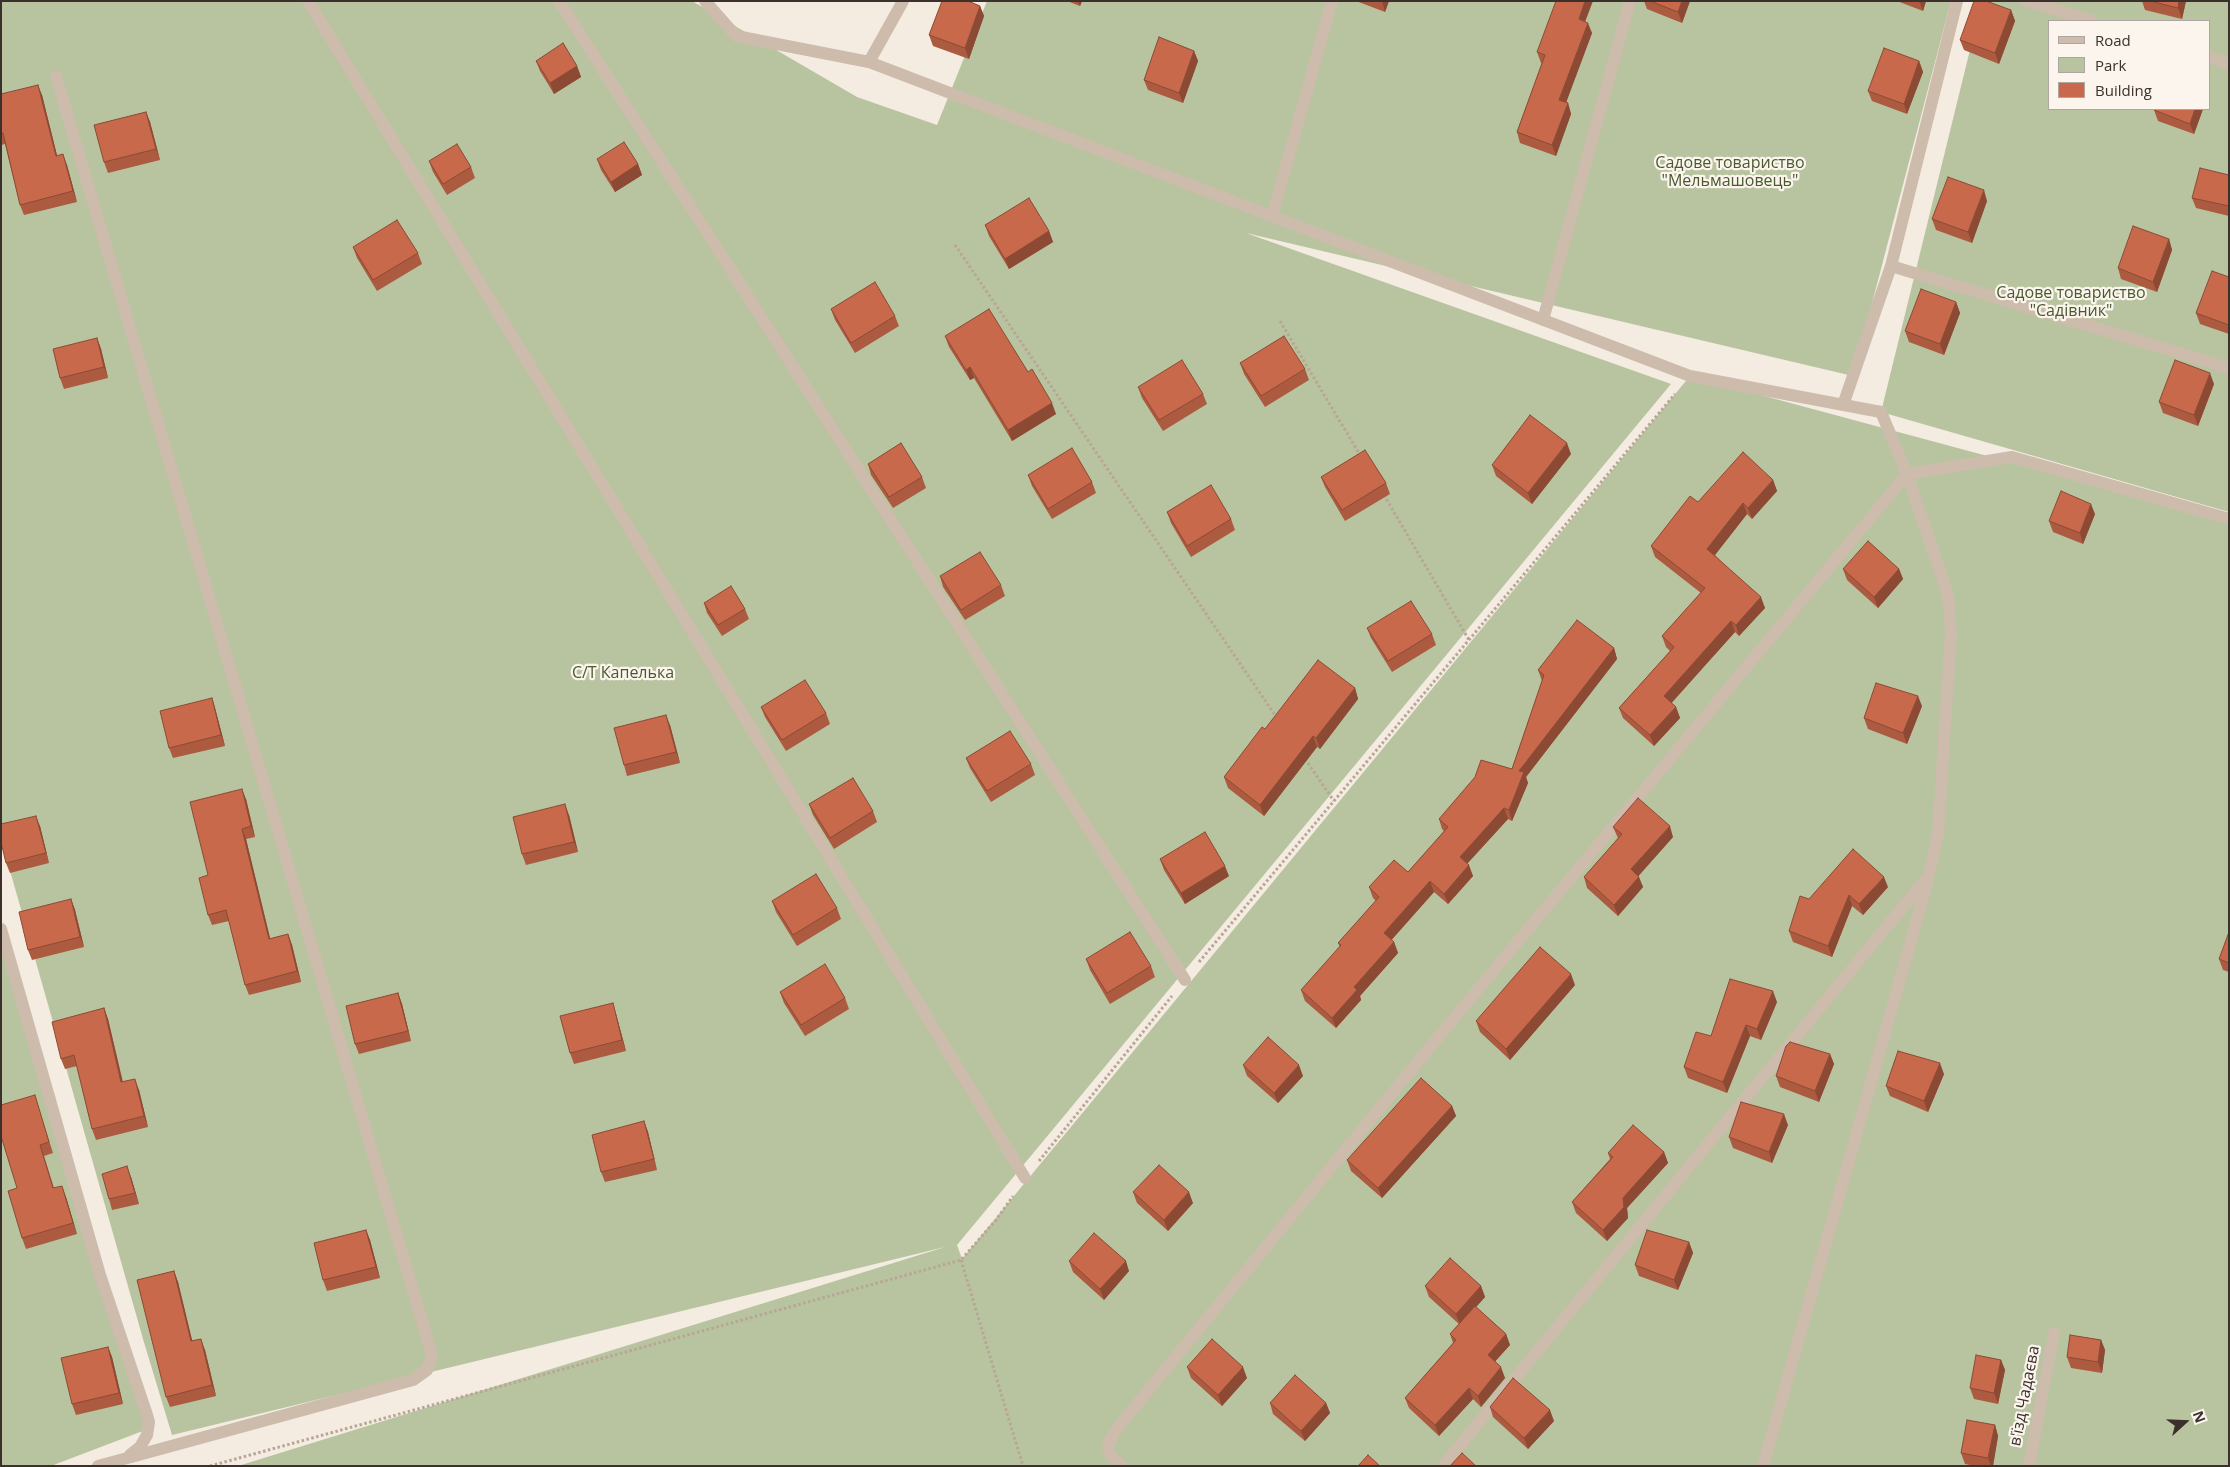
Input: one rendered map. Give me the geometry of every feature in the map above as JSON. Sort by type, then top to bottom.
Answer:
[{"type":"street","points":[[308,1],[1025,1178]]},
{"type":"street","points":[[559,1],[1185,980]]},
{"type":"street","points":[[705,1],[736,36],[869,62],[1690,376],[1881,412],[1907,474],[1948,595],[1951,633],[1938,834],[1929,876],[1763,1466]]},
{"type":"street","points":[[869,62],[903,1]]},
{"type":"street","points":[[1272,216],[1332,1]]},
{"type":"street","points":[[1543,320],[1630,1]]},
{"type":"street","points":[[1843,405],[1890,266],[1957,1]]},
{"type":"street","points":[[2027,1],[2089,20]]},
{"type":"street","points":[[2210,57],[2229,64]]},
{"type":"street","points":[[56,76],[432,1355],[427,1370],[414,1380],[98,1466]]},
{"type":"street","points":[[1890,266],[2229,368]]},
{"type":"street","points":[[1122,1466],[1110,1455],[1108,1445],[1115,1431],[1420,1058],[1907,474],[2012,457],[2229,519]]},
{"type":"street","points":[[1443,1466],[1929,876]]},
{"type":"street","points":[[1,929],[100,1275],[147,1415],[148,1429],[144,1441],[136,1451],[121,1459]]},
{"type":"street","name":"в'їзд Чадаєва","points":[[2029,1466],[2054,1333]]},
{"type":"path","points":[[954,245],[1279,721]]},
{"type":"path","points":[[1280,321],[1365,463]]},
{"type":"path","points":[[210,1466],[961,1260],[996,1220],[1025,1178],[1185,980],[1690,376]]},
{"type":"path","points":[[1380,489],[1469,640]]},
{"type":"path","points":[[1301,753],[1334,801]]},
{"type":"path","points":[[961,1260],[1024,1466]]},
{"type":"green space","points":[[1,1],[692,1],[857,97],[937,125],[987,1],[1951,1],[1853,376],[1246,233],[1671,384],[957,1245],[962,1259],[1690,376],[2229,521],[2229,1466],[238,1466],[945,1247],[172,1435],[1,839]]},
{"type":"green space","name":"Садове товариство \"Садівник\"","points":[[1982,1],[2229,1],[2229,512],[1881,412]]},
{"type":"green space","points":[[1,935],[148,1429],[51,1466],[1,1466]]},
{"type":"building","points":[[942,1],[968,1],[980,6],[965,48],[929,35]]},
{"type":"building","points":[[1556,1],[1585,1],[1579,19],[1588,23],[1559,100],[1568,103],[1552,145],[1517,132],[1545,55],[1537,52]]},
{"type":"building","points":[[1650,1],[1682,1],[1678,12]]},
{"type":"building","points":[[1974,1],[1986,1],[2011,10],[1995,53],[1960,40]]},
{"type":"building","points":[[2150,1],[2179,1],[2178,8]]},
{"type":"building","points":[[1159,37],[1194,51],[1179,93],[1144,80]]},
{"type":"building","points":[[563,43],[577,66],[550,83],[536,61]]},
{"type":"building","points":[[1884,48],[1919,61],[1904,104],[1868,91]]},
{"type":"building","points":[[38,85],[56,156],[63,154],[73,191],[20,205],[3,133],[1,133],[1,94]]},
{"type":"building","points":[[2154,110],[2195,110],[2190,124]]},
{"type":"building","points":[[146,112],[156,149],[104,162],[94,125]]},
{"type":"building","points":[[624,142],[638,164],[611,182],[597,159]]},
{"type":"building","points":[[457,144],[471,167],[443,184],[429,161]]},
{"type":"building","points":[[2200,168],[2229,175],[2229,206],[2192,198]]},
{"type":"building","points":[[1948,177],[1984,190],[1968,232],[1932,219]]},
{"type":"building","points":[[1029,198],[1049,231],[1005,259],[985,225]]},
{"type":"building","points":[[397,220],[418,253],[373,280],[353,247]]},
{"type":"building","points":[[2133,226],[2169,239],[2153,282],[2118,268]]},
{"type":"building","points":[[2212,271],[2229,277],[2229,325],[2196,313]]},
{"type":"building","points":[[875,282],[895,316],[851,343],[831,309]]},
{"type":"building","points":[[1921,289],[1956,302],[1940,344],[1905,331]]},
{"type":"building","points":[[989,309],[1028,372],[1032,369],[1052,403],[1008,430],[970,367],[966,370],[945,336]]},
{"type":"building","points":[[1284,336],[1305,369],[1261,396],[1240,363]]},
{"type":"building","points":[[97,338],[104,367],[60,378],[53,349]]},
{"type":"building","points":[[1182,360],[1203,394],[1159,420],[1138,387]]},
{"type":"building","points":[[2175,360],[2210,373],[2194,415],[2159,402]]},
{"type":"building","points":[[1530,415],[1567,443],[1528,493],[1492,465]]},
{"type":"building","points":[[901,443],[922,477],[889,497],[868,464]]},
{"type":"building","points":[[1072,448],[1092,482],[1048,509],[1028,475]]},
{"type":"building","points":[[1365,450],[1386,483],[1342,510],[1321,477]]},
{"type":"building","points":[[1743,452],[1773,480],[1748,508],[1743,503],[1707,549],[1761,597],[1736,625],[1731,621],[1664,696],[1676,707],[1650,735],[1619,708],[1674,647],[1662,636],[1705,588],[1651,546],[1690,496],[1698,502]]},
{"type":"building","points":[[1211,485],[1231,519],[1187,546],[1167,512]]},
{"type":"building","points":[[2061,491],[2091,504],[2080,533],[2049,521]]},
{"type":"building","points":[[1868,541],[1899,569],[1874,597],[1843,569]]},
{"type":"building","points":[[980,552],[1001,585],[961,610],[940,576]]},
{"type":"building","points":[[731,586],[745,609],[718,625],[704,603]]},
{"type":"building","points":[[1411,601],[1432,634],[1388,661],[1367,628]]},
{"type":"building","points":[[1577,620],[1614,648],[1519,771],[1524,772],[1509,810],[1504,808],[1460,857],[1469,865],[1444,894],[1430,881],[1384,933],[1394,942],[1354,987],[1357,990],[1332,1018],[1301,990],[1341,945],[1338,943],[1379,897],[1369,887],[1394,860],[1408,872],[1448,827],[1439,819],[1475,777],[1481,760],[1512,769],[1544,675],[1538,670]]},
{"type":"building","points":[[1318,660],[1355,688],[1316,738],[1313,736],[1260,805],[1224,777],[1262,727],[1265,729]]},
{"type":"building","points":[[805,680],[826,713],[782,740],[761,707]]},
{"type":"building","points":[[1876,683],[1918,696],[1903,733],[1864,718]]},
{"type":"building","points":[[212,698],[221,735],[169,748],[160,711]]},
{"type":"building","points":[[666,715],[676,752],[624,765],[614,728]]},
{"type":"building","points":[[1010,731],[1031,764],[987,791],[966,758]]},
{"type":"building","points":[[853,778],[873,811],[830,838],[809,804]]},
{"type":"building","points":[[242,789],[251,826],[242,829],[269,939],[288,934],[297,971],[245,985],[226,910],[208,915],[199,878],[208,875],[190,802]]},
{"type":"building","points":[[1638,798],[1670,826],[1631,869],[1639,877],[1614,905],[1584,877],[1622,834],[1613,827]]},
{"type":"building","points":[[565,804],[574,842],[522,854],[513,817]]},
{"type":"building","points":[[36,816],[46,853],[6,863],[1,842],[1,824]]},
{"type":"building","points":[[1205,832],[1225,866],[1181,893],[1160,859]]},
{"type":"building","points":[[1853,849],[1884,877],[1859,904],[1849,895],[1828,946],[1789,931],[1800,896],[1809,899]]},
{"type":"building","points":[[816,874],[837,908],[793,935],[772,901]]},
{"type":"building","points":[[71,899],[80,937],[28,950],[19,912]]},
{"type":"building","points":[[1130,932],[1151,966],[1107,993],[1086,959]]},
{"type":"building","points":[[2229,932],[2229,963],[2219,959]]},
{"type":"building","points":[[1540,947],[1571,974],[1506,1049],[1476,1021]]},
{"type":"building","points":[[825,964],[845,998],[801,1025],[780,992]]},
{"type":"building","points":[[1730,979],[1773,991],[1757,1029],[1746,1025],[1723,1082],[1684,1067],[1696,1032],[1711,1036]]},
{"type":"building","points":[[398,993],[408,1031],[355,1044],[346,1006]]},
{"type":"building","points":[[613,1003],[622,1040],[570,1053],[560,1016]]},
{"type":"building","points":[[104,1008],[121,1082],[135,1079],[144,1116],[92,1129],[74,1055],[61,1059],[52,1022]]},
{"type":"building","points":[[1268,1037],[1299,1065],[1274,1093],[1243,1065]]},
{"type":"building","points":[[1790,1042],[1830,1054],[1815,1091],[1776,1076],[1786,1046]]},
{"type":"building","points":[[1898,1051],[1940,1063],[1924,1101],[1886,1086]]},
{"type":"building","points":[[1421,1078],[1452,1106],[1378,1188],[1347,1160]]},
{"type":"building","points":[[35,1095],[49,1142],[40,1145],[53,1188],[62,1186],[73,1223],[22,1238],[8,1191],[17,1188],[1,1136],[1,1105]]},
{"type":"building","points":[[1741,1102],[1784,1114],[1769,1152],[1729,1137]]},
{"type":"building","points":[[644,1121],[654,1159],[601,1172],[592,1135]]},
{"type":"building","points":[[1633,1125],[1664,1152],[1623,1198],[1624,1207],[1603,1230],[1572,1202],[1613,1157],[1608,1153]]},
{"type":"building","points":[[1159,1165],[1189,1192],[1164,1220],[1133,1192]]},
{"type":"building","points":[[127,1166],[135,1193],[109,1199],[102,1174]]},
{"type":"building","points":[[366,1230],[376,1267],[323,1280],[314,1243]]},
{"type":"building","points":[[1647,1230],[1689,1242],[1674,1280],[1635,1265]]},
{"type":"building","points":[[1094,1233],[1126,1261],[1100,1289],[1069,1261]]},
{"type":"building","points":[[1450,1258],[1481,1286],[1456,1314],[1425,1286]]},
{"type":"building","points":[[174,1271],[191,1341],[201,1339],[212,1385],[166,1397],[137,1280]]},
{"type":"building","points":[[1475,1306],[1506,1334],[1488,1355],[1501,1367],[1478,1396],[1469,1388],[1435,1425],[1405,1398],[1456,1340],[1450,1334]]},
{"type":"building","points":[[2070,1335],[2101,1340],[2098,1362],[2067,1357]]},
{"type":"building","points":[[1212,1339],[1243,1367],[1218,1395],[1187,1367]]},
{"type":"building","points":[[108,1347],[119,1393],[72,1404],[61,1358]]},
{"type":"building","points":[[1976,1355],[2001,1360],[1994,1393],[1970,1388]]},
{"type":"building","points":[[1295,1375],[1326,1403],[1301,1431],[1270,1403]]},
{"type":"building","points":[[1513,1378],[1550,1410],[1524,1438],[1490,1407]]},
{"type":"building","points":[[1967,1420],[1995,1425],[1988,1458],[1961,1453]]},
{"type":"building","points":[[1462,1453],[1476,1466],[1450,1466]]},
{"type":"building","points":[[1368,1455],[1380,1466],[1358,1466]]},
{"type":"park label","name":"Садове товариство \"Мельмашовець\"","points":[[1730,172]]},
{"type":"park label","name":"С/Т Капелька","points":[[623,673]]}]
